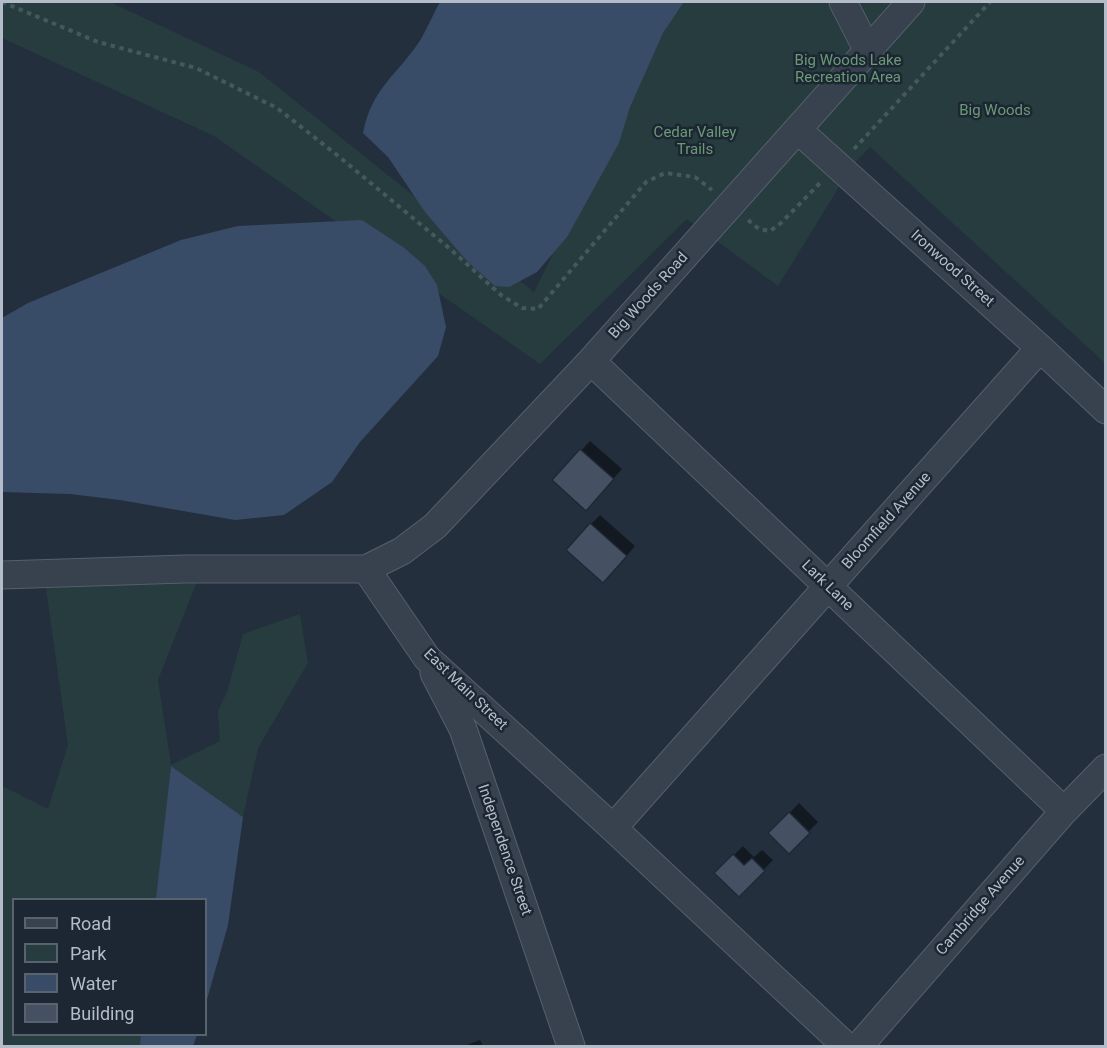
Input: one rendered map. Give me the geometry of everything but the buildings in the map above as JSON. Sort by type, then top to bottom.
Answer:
[{"type":"street","points":[[843,2],[868,51]]},
{"type":"street","name":"Big Woods Road","points":[[366,569],[402,551],[435,526],[591,361],[911,2]]},
{"type":"street","name":"Ironwood Street","points":[[798,130],[1106,410]]},
{"type":"street","name":"Bloomfield Avenue","points":[[613,828],[1040,348]]},
{"type":"street","name":"Lark Lane","points":[[591,361],[1064,812]]},
{"type":"street","points":[[2,575],[184,569],[366,569]]},
{"type":"street","name":"East Main Street","points":[[366,569],[427,658],[613,828],[846,1047]]},
{"type":"street","name":"Independence Street","points":[[427,658],[463,729],[571,1047]]},
{"type":"street","name":"Cambridge Avenue","points":[[859,1047],[1064,812],[1106,768]]},
{"type":"path","points":[[2,2],[98,42],[196,68],[277,108],[449,248],[501,295],[522,308],[538,309],[646,182],[665,173],[695,177],[759,229],[770,231],[781,223],[838,166],[990,2]]},
{"type":"green space","points":[[2,2],[110,2],[259,72],[534,292],[663,33],[684,2],[1105,2],[1105,363],[870,147],[852,166],[778,286],[687,219],[540,364],[214,136],[2,38]]},
{"type":"green space","points":[[202,569],[158,680],[171,765],[220,741],[218,711],[227,692],[243,634],[300,614],[308,663],[258,748],[243,817],[171,766],[157,898],[12,898],[12,1036],[143,1036],[142,1046],[2,1046],[2,786],[48,809],[68,745],[44,574]]},
{"type":"water","points":[[440,2],[684,2],[663,33],[630,107],[619,143],[567,237],[537,272],[509,287],[495,286],[467,261],[425,212],[388,157],[363,133],[367,117],[379,93],[421,39]]},
{"type":"water","points":[[362,220],[403,247],[425,266],[437,285],[446,327],[438,356],[360,442],[332,482],[284,515],[235,520],[120,500],[70,494],[2,492],[2,318],[28,303],[181,240],[238,226]]},
{"type":"water","points":[[171,766],[243,817],[228,925],[207,999],[207,898],[156,898]]},
{"type":"water","points":[[141,1036],[197,1036],[193,1046],[140,1046]]},
{"type":"park label","name":"Big Woods Lake Recreation Area","points":[[848,70]]},
{"type":"park label","name":"Big Woods","points":[[995,111]]},
{"type":"park label","name":"Cedar Valley Trails","points":[[695,142]]}]
